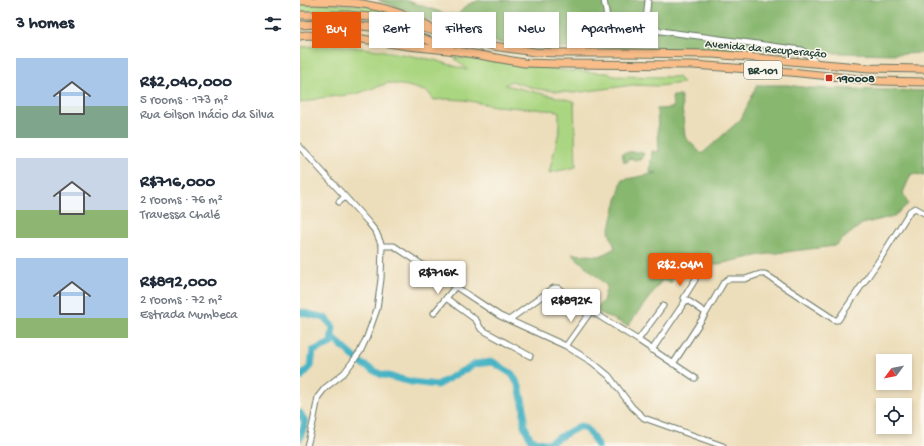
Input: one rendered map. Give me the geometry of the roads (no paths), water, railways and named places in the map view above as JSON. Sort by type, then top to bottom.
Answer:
[{"type":"highway","points":[[300,1],[353,2],[389,9],[432,28]]},
{"type":"highway","name":"BR-101","points":[[300,15],[347,15],[383,18],[432,30]]},
{"type":"highway","name":"BR-101","points":[[300,25],[331,23],[379,29],[414,36],[457,51],[524,63],[693,65],[775,71],[885,82],[924,82]]},
{"type":"highway","points":[[300,36],[349,37],[416,47],[457,51]]},
{"type":"highway","name":"Avenida da Recuperação","points":[[496,46],[535,52],[559,53],[621,52],[713,54],[869,68],[924,69]]},
{"type":"street","points":[[604,0],[606,12]]},
{"type":"street","points":[[647,12],[648,0]]},
{"type":"street","points":[[658,32],[802,50],[817,63]]},
{"type":"street","points":[[300,147],[376,232],[382,246],[381,279],[378,303],[367,337],[360,352],[344,373],[321,392],[307,446]]},
{"type":"street","points":[[339,202],[345,197]]},
{"type":"street","points":[[673,364],[721,287],[728,279],[745,279],[764,274],[831,318],[836,320],[840,319],[910,211],[915,208],[924,213]]},
{"type":"street","points":[[382,246],[394,246],[484,307],[566,346],[609,376],[632,407],[644,418],[723,446]]},
{"type":"street","points":[[652,350],[685,299],[685,296],[695,280]]},
{"type":"street","points":[[434,313],[455,287]]},
{"type":"street","points":[[510,320],[556,288],[695,378]]},
{"type":"street","points":[[446,298],[476,320],[481,329],[530,356]]},
{"type":"street","points":[[685,299],[706,313]]},
{"type":"street","points":[[638,340],[662,306]]},
{"type":"street","points":[[566,346],[591,312]]},
{"type":"waterway","points":[[300,312],[325,318],[333,327],[331,343],[313,351],[311,366],[300,378]]},
{"type":"waterway","points":[[332,337],[362,364],[380,374],[412,382],[437,385],[475,364],[493,362],[512,374],[519,386],[524,408],[524,425],[531,440],[547,444],[580,426],[588,430],[598,446]]},
{"type":"waterway","points":[[300,413],[305,422],[300,438]]},
{"type":"place","name":"190008","points":[[829,78]]}]
